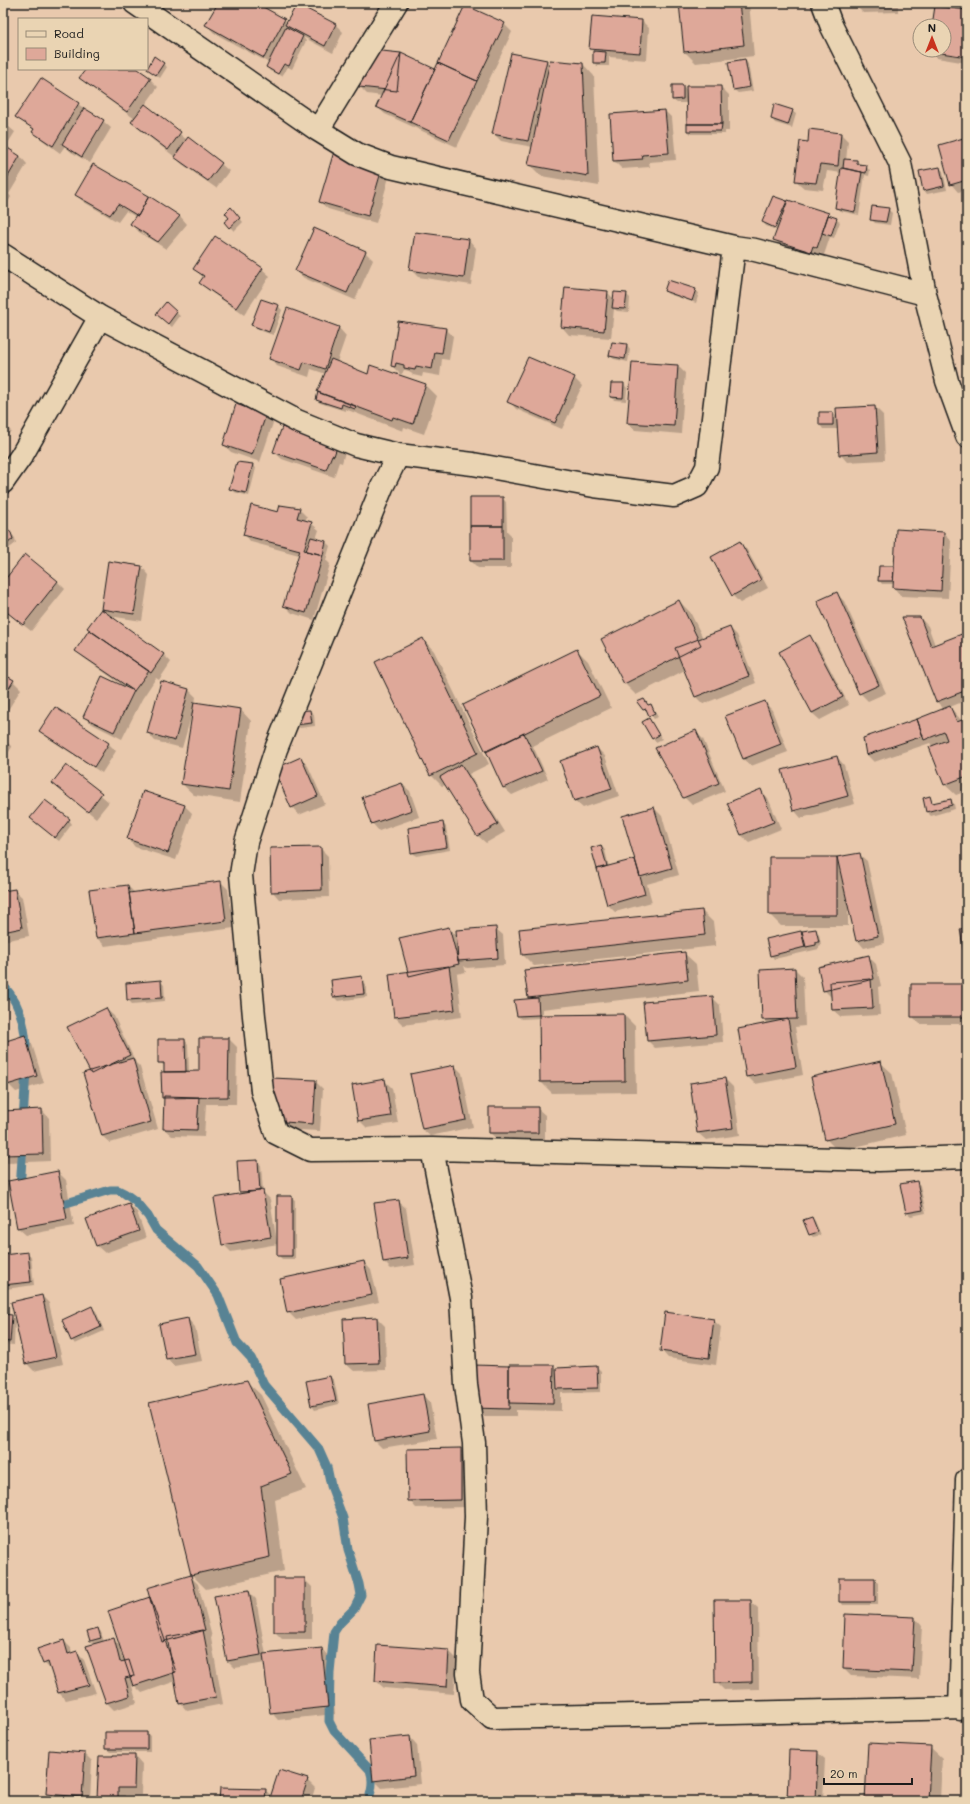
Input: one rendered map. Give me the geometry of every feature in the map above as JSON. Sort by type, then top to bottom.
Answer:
[{"type":"street","points":[[134,3],[318,130],[357,154],[391,167],[734,247],[755,250],[925,294]]},
{"type":"street","points":[[318,130],[396,3]]},
{"type":"street","points":[[823,3],[832,27],[900,163],[925,294],[947,381],[967,436]]},
{"type":"street","points":[[3,255],[100,317],[297,421],[356,445],[398,455],[472,464],[594,486],[674,496],[697,486],[707,467],[734,247]]},
{"type":"street","points":[[3,482],[22,455],[100,317]]},
{"type":"street","points":[[398,455],[382,487],[276,749],[246,842],[241,875],[262,1091],[276,1133],[310,1150],[432,1149],[879,1160],[967,1157]]},
{"type":"street","points":[[432,1149],[461,1298],[466,1385],[474,1443],[476,1517],[468,1673],[472,1700],[492,1718],[963,1708],[967,1480]]},
{"type":"building","points":[[218,3],[256,3],[285,19],[264,58],[205,25]]},
{"type":"building","points":[[679,3],[739,3],[744,45],[684,52]]},
{"type":"building","points":[[854,3],[891,3],[891,5],[854,6]]},
{"type":"building","points":[[297,4],[336,24],[325,46],[285,25]]},
{"type":"building","points":[[465,5],[505,23],[477,81],[438,63]]},
{"type":"building","points":[[935,6],[967,10],[967,57],[952,55],[952,18],[933,18]]},
{"type":"building","points":[[592,16],[642,20],[640,53],[589,49]]},
{"type":"building","points":[[286,27],[303,36],[289,66],[284,64],[278,74],[266,67]]},
{"type":"building","points":[[363,49],[401,53],[397,91],[359,87]]},
{"type":"building","points":[[593,51],[606,52],[605,63],[593,63]]},
{"type":"building","points":[[401,53],[435,69],[410,122],[376,107]]},
{"type":"building","points":[[511,53],[547,60],[528,141],[492,134]]},
{"type":"building","points":[[154,56],[164,63],[156,75],[148,70]]},
{"type":"building","points":[[745,59],[750,87],[733,90],[728,62]]},
{"type":"building","points":[[550,60],[583,63],[588,176],[528,165]]},
{"type":"building","points":[[438,63],[477,81],[449,140],[410,122]]},
{"type":"building","points":[[85,70],[139,70],[151,78],[127,112],[79,78]]},
{"type":"building","points":[[41,78],[79,103],[53,146],[32,132],[34,129],[15,117]]},
{"type":"building","points":[[672,85],[683,85],[683,99],[672,100]]},
{"type":"building","points":[[686,86],[721,86],[722,124],[687,124]]},
{"type":"building","points":[[145,104],[181,132],[168,150],[131,122]]},
{"type":"building","points":[[774,104],[793,110],[788,125],[771,119]]},
{"type":"building","points":[[84,108],[104,120],[82,157],[62,144]]},
{"type":"building","points":[[665,110],[669,153],[642,155],[643,159],[613,161],[610,114]]},
{"type":"building","points":[[3,121],[8,124],[3,132]]},
{"type":"building","points":[[687,124],[722,124],[721,131],[687,131]]},
{"type":"building","points":[[809,129],[841,133],[838,166],[820,164],[816,183],[795,181],[800,141],[808,142]]},
{"type":"building","points":[[188,137],[222,163],[208,181],[174,157]]},
{"type":"building","points":[[967,137],[967,180],[950,185],[939,145]]},
{"type":"building","points":[[3,145],[20,156],[3,185]]},
{"type":"building","points":[[335,148],[384,162],[368,216],[319,202]]},
{"type":"building","points":[[844,159],[857,160],[857,164],[867,165],[866,173],[843,168]]},
{"type":"building","points":[[93,164],[149,196],[138,216],[118,204],[110,215],[75,195]]},
{"type":"building","points":[[940,167],[944,186],[923,191],[919,171]]},
{"type":"building","points":[[841,168],[862,172],[855,212],[835,208]]},
{"type":"building","points":[[149,196],[180,216],[158,242],[130,224],[136,215],[138,216]]},
{"type":"building","points":[[773,196],[787,201],[775,228],[762,222]]},
{"type":"building","points":[[788,200],[829,213],[817,248],[813,246],[811,252],[773,240]]},
{"type":"building","points":[[872,206],[889,208],[886,222],[870,220]]},
{"type":"building","points":[[231,207],[240,218],[229,228],[224,222],[229,218],[225,213]]},
{"type":"building","points":[[828,215],[837,218],[831,236],[822,233]]},
{"type":"building","points":[[314,228],[366,251],[347,293],[295,271]]},
{"type":"building","points":[[415,232],[469,239],[464,278],[409,270]]},
{"type":"building","points":[[215,236],[263,268],[236,308],[199,283],[204,276],[193,269]]},
{"type":"building","points":[[668,280],[696,289],[692,301],[664,291]]},
{"type":"building","points":[[565,287],[608,291],[604,331],[561,327]]},
{"type":"building","points":[[614,292],[627,293],[625,309],[612,308]]},
{"type":"building","points":[[261,299],[279,305],[269,332],[251,325]]},
{"type":"building","points":[[166,302],[177,312],[168,324],[156,314]]},
{"type":"building","points":[[287,308],[339,327],[325,369],[304,362],[301,370],[269,359]]},
{"type":"building","points":[[398,321],[446,328],[442,353],[435,352],[432,369],[416,366],[415,370],[404,368],[404,365],[396,363],[395,367],[391,366]]},
{"type":"building","points":[[612,342],[627,344],[625,359],[609,356]]},
{"type":"building","points":[[528,357],[575,377],[555,423],[507,402]]},
{"type":"building","points":[[331,359],[368,374],[370,365],[426,384],[413,424],[393,417],[392,420],[317,392]]},
{"type":"building","points":[[632,362],[678,365],[674,426],[627,423]]},
{"type":"building","points":[[611,383],[624,383],[623,398],[610,397]]},
{"type":"building","points":[[318,392],[356,406],[355,409],[342,404],[341,408],[316,400]]},
{"type":"building","points":[[236,404],[266,415],[252,455],[223,445]]},
{"type":"building","points":[[875,406],[878,452],[839,455],[836,408]]},
{"type":"building","points":[[819,412],[833,412],[833,425],[819,425]]},
{"type":"building","points":[[288,424],[338,444],[334,456],[332,455],[326,470],[273,452],[282,427],[287,429]]},
{"type":"building","points":[[237,462],[253,464],[246,493],[229,489]]},
{"type":"building","points":[[470,497],[503,497],[503,526],[470,526]]},
{"type":"building","points":[[251,505],[278,512],[280,505],[300,508],[297,518],[312,522],[304,550],[323,555],[306,613],[283,606],[300,550],[243,535]]},
{"type":"building","points":[[3,523],[11,533],[13,539],[3,547]]},
{"type":"building","points":[[470,526],[503,526],[503,561],[470,561]]},
{"type":"building","points":[[896,529],[944,532],[941,591],[893,588]]},
{"type":"building","points":[[311,537],[326,541],[323,555],[306,551]]},
{"type":"building","points":[[740,541],[761,580],[732,596],[711,557]]},
{"type":"building","points":[[25,554],[58,581],[23,625],[3,609],[3,582]]},
{"type":"building","points":[[108,561],[142,566],[134,614],[101,609]]},
{"type":"building","points":[[879,566],[894,566],[893,581],[878,581]]},
{"type":"building","points":[[837,592],[879,685],[859,694],[817,601]]},
{"type":"building","points":[[679,600],[701,645],[624,684],[601,639]]},
{"type":"building","points":[[101,609],[164,654],[151,673],[87,628]]},
{"type":"building","points":[[902,617],[920,617],[931,646],[967,632],[967,690],[936,702]]},
{"type":"building","points":[[730,627],[749,676],[695,697],[675,648]]},
{"type":"building","points":[[89,630],[149,671],[134,691],[75,651]]},
{"type":"building","points":[[810,635],[843,697],[812,713],[779,652]]},
{"type":"building","points":[[423,638],[478,753],[430,776],[375,662]]},
{"type":"building","points":[[577,649],[600,696],[486,752],[463,705]]},
{"type":"building","points":[[3,674],[14,680],[3,698]]},
{"type":"building","points":[[102,676],[134,691],[114,732],[83,717]]},
{"type":"building","points":[[161,681],[189,689],[175,741],[147,733]]},
{"type":"building","points":[[644,699],[648,705],[651,704],[655,713],[649,716],[646,709],[643,710],[637,702]]},
{"type":"building","points":[[765,701],[781,744],[743,759],[725,716]]},
{"type":"building","points":[[194,702],[241,709],[229,791],[181,784]]},
{"type":"building","points":[[950,706],[957,722],[967,718],[967,776],[944,785],[929,747],[947,740],[944,732],[924,740],[917,719]]},
{"type":"building","points":[[55,707],[109,743],[94,767],[39,731]]},
{"type":"building","points":[[310,710],[312,723],[295,725],[293,711]]},
{"type":"building","points":[[649,718],[659,735],[652,739],[642,722]]},
{"type":"building","points":[[917,719],[923,736],[866,755],[863,738]]},
{"type":"building","points":[[696,730],[719,783],[683,798],[655,748]]},
{"type":"building","points":[[524,733],[542,771],[503,788],[486,751]]},
{"type":"building","points":[[597,747],[612,789],[574,801],[560,761]]},
{"type":"building","points":[[837,756],[848,796],[793,811],[782,770]]},
{"type":"building","points":[[301,757],[318,796],[291,808],[274,769]]},
{"type":"building","points":[[461,764],[498,824],[477,836],[440,777]]},
{"type":"building","points":[[66,765],[102,793],[88,812],[52,783]]},
{"type":"building","points":[[402,783],[412,810],[371,824],[362,797]]},
{"type":"building","points":[[761,789],[774,822],[741,835],[727,803]]},
{"type":"building","points":[[143,791],[185,805],[168,853],[127,839]]},
{"type":"building","points":[[930,796],[932,803],[951,799],[952,805],[926,812],[923,798]]},
{"type":"building","points":[[45,800],[70,819],[55,838],[30,818]]},
{"type":"building","points":[[654,807],[672,868],[640,877],[622,816]]},
{"type":"building","points":[[443,822],[447,847],[411,853],[408,828]]},
{"type":"building","points":[[601,845],[607,866],[597,869],[591,848]]},
{"type":"building","points":[[321,847],[322,890],[271,892],[270,848]]},
{"type":"building","points":[[860,853],[878,936],[856,941],[837,857]]},
{"type":"building","points":[[769,857],[837,857],[837,915],[769,915]]},
{"type":"building","points":[[635,859],[645,894],[607,905],[597,869]]},
{"type":"building","points":[[221,881],[226,921],[135,933],[129,893]]},
{"type":"building","points":[[128,885],[135,933],[96,938],[89,890]]},
{"type":"building","points":[[15,889],[22,928],[3,932],[3,891]]},
{"type":"building","points":[[702,910],[705,935],[522,955],[519,929]]},
{"type":"building","points":[[449,927],[459,964],[409,976],[399,938]]},
{"type":"building","points":[[496,927],[498,958],[458,961],[456,930]]},
{"type":"building","points":[[967,928],[967,972],[960,929]]},
{"type":"building","points":[[816,929],[819,942],[816,942],[816,945],[806,947],[802,931]]},
{"type":"building","points":[[801,931],[805,947],[770,956],[766,939]]},
{"type":"building","points":[[685,952],[688,980],[528,998],[524,970]]},
{"type":"building","points":[[869,955],[874,979],[823,991],[818,967]]},
{"type":"building","points":[[449,966],[455,1010],[394,1017],[389,974]]},
{"type":"building","points":[[795,968],[797,1019],[762,1020],[760,970]]},
{"type":"building","points":[[362,976],[364,994],[333,997],[331,980]]},
{"type":"building","points":[[871,979],[873,1008],[832,1010],[830,982]]},
{"type":"building","points":[[161,980],[162,998],[127,1000],[126,983]]},
{"type":"building","points":[[911,984],[967,984],[967,1017],[911,1017]]},
{"type":"building","points":[[713,996],[716,1035],[647,1041],[643,1002]]},
{"type":"building","points":[[538,998],[539,1015],[517,1016],[514,1000]]},
{"type":"building","points":[[106,1008],[130,1055],[91,1074],[67,1027]]},
{"type":"building","points":[[624,1014],[625,1081],[540,1082],[539,1015]]},
{"type":"building","points":[[788,1019],[796,1067],[746,1077],[738,1029]]},
{"type":"building","points":[[25,1035],[37,1076],[7,1085],[3,1071],[3,1042]]},
{"type":"building","points":[[199,1038],[229,1038],[228,1097],[162,1098],[161,1072],[199,1071]]},
{"type":"building","points":[[158,1039],[185,1039],[186,1072],[164,1072],[164,1063],[158,1063]]},
{"type":"building","points":[[133,1058],[151,1122],[102,1136],[83,1073]]},
{"type":"building","points":[[881,1061],[895,1124],[825,1140],[811,1077]]},
{"type":"building","points":[[455,1065],[466,1120],[422,1129],[410,1074]]},
{"type":"building","points":[[272,1078],[316,1080],[313,1124],[270,1121]]},
{"type":"building","points":[[725,1078],[733,1128],[697,1133],[690,1083]]},
{"type":"building","points":[[385,1079],[391,1116],[358,1121],[352,1085]]},
{"type":"building","points":[[164,1096],[199,1097],[197,1130],[163,1129]]},
{"type":"building","points":[[489,1107],[538,1107],[538,1133],[489,1133]]},
{"type":"building","points":[[42,1109],[43,1154],[3,1155],[3,1111]]},
{"type":"building","points":[[258,1160],[260,1191],[239,1192],[237,1161]]},
{"type":"building","points":[[58,1171],[67,1219],[17,1228],[8,1181]]},
{"type":"building","points":[[917,1181],[923,1210],[906,1213],[900,1184]]},
{"type":"building","points":[[263,1190],[271,1237],[222,1245],[214,1198]]},
{"type":"building","points":[[277,1196],[292,1196],[292,1256],[277,1256]]},
{"type":"building","points":[[399,1200],[408,1258],[383,1262],[374,1203]]},
{"type":"building","points":[[129,1203],[139,1231],[96,1246],[86,1219]]},
{"type":"building","points":[[812,1217],[818,1232],[809,1235],[803,1220]]},
{"type":"building","points":[[28,1252],[31,1282],[3,1285],[3,1255]]},
{"type":"building","points":[[364,1261],[372,1295],[287,1313],[280,1279]]},
{"type":"building","points":[[42,1295],[56,1357],[25,1364],[11,1302]]},
{"type":"building","points":[[92,1306],[101,1327],[71,1341],[62,1320]]},
{"type":"building","points":[[665,1312],[714,1319],[709,1358],[660,1351]]},
{"type":"building","points":[[3,1314],[12,1315],[10,1342],[3,1341]]},
{"type":"building","points":[[377,1317],[379,1363],[345,1364],[343,1319]]},
{"type":"building","points":[[188,1318],[195,1354],[166,1359],[159,1324]]},
{"type":"building","points":[[966,1359],[967,1427],[964,1427]]},
{"type":"building","points":[[473,1365],[509,1366],[509,1409],[472,1408]]},
{"type":"building","points":[[509,1365],[554,1365],[553,1404],[509,1403]]},
{"type":"building","points":[[597,1366],[598,1388],[557,1389],[556,1368]]},
{"type":"building","points":[[330,1376],[336,1401],[311,1406],[306,1381]]},
{"type":"building","points":[[247,1380],[292,1474],[261,1486],[270,1557],[191,1575],[149,1403]]},
{"type":"building","points":[[423,1394],[430,1431],[374,1441],[368,1404]]},
{"type":"building","points":[[461,1448],[461,1500],[408,1501],[407,1449]]},
{"type":"building","points":[[191,1575],[205,1630],[162,1642],[147,1588]]},
{"type":"building","points":[[274,1578],[305,1578],[305,1632],[274,1632]]},
{"type":"building","points":[[839,1578],[875,1578],[875,1602],[839,1602]]},
{"type":"building","points":[[249,1590],[261,1655],[227,1661],[214,1596]]},
{"type":"building","points":[[150,1597],[176,1672],[133,1686],[108,1611]]},
{"type":"building","points":[[714,1600],[751,1600],[752,1682],[715,1683]]},
{"type":"building","points":[[845,1614],[915,1617],[912,1672],[843,1669]]},
{"type":"building","points":[[98,1628],[101,1638],[90,1641],[87,1631]]},
{"type":"building","points":[[203,1630],[216,1697],[179,1704],[167,1637]]},
{"type":"building","points":[[114,1638],[120,1662],[129,1660],[134,1676],[125,1678],[130,1696],[106,1703],[86,1646]]},
{"type":"building","points":[[64,1640],[68,1654],[77,1651],[89,1685],[58,1693],[48,1662],[43,1664],[37,1649]]},
{"type":"building","points":[[377,1645],[449,1650],[447,1687],[375,1681]]},
{"type":"building","points":[[322,1648],[328,1707],[270,1713],[263,1654]]},
{"type":"building","points":[[105,1732],[147,1732],[147,1749],[105,1749]]},
{"type":"building","points":[[410,1736],[414,1776],[373,1781],[369,1740]]},
{"type":"building","points":[[868,1743],[931,1746],[928,1801],[865,1801]]},
{"type":"building","points":[[49,1750],[85,1753],[82,1797],[46,1794]]},
{"type":"building","points":[[789,1750],[818,1751],[816,1801],[787,1801]]},
{"type":"building","points":[[135,1755],[134,1788],[118,1788],[118,1799],[97,1798],[99,1756]]},
{"type":"building","points":[[279,1770],[308,1779],[301,1801],[269,1801]]},
{"type":"building","points":[[220,1788],[266,1789],[265,1801],[219,1801]]},
{"type":"waterway","points":[[3,985],[13,998],[20,1013],[23,1021],[26,1046]]},
{"type":"waterway","points":[[23,1122],[26,1069]]},
{"type":"waterway","points":[[20,1190],[23,1143]]},
{"type":"waterway","points":[[53,1207],[110,1190],[118,1190],[135,1201],[148,1216],[156,1230],[198,1266],[218,1295],[237,1343],[251,1358],[264,1385],[319,1449],[327,1467],[331,1486],[343,1518],[348,1550],[361,1595],[354,1609],[340,1623],[334,1632],[330,1672],[329,1721],[334,1731],[370,1770],[372,1786],[368,1801]]}]
